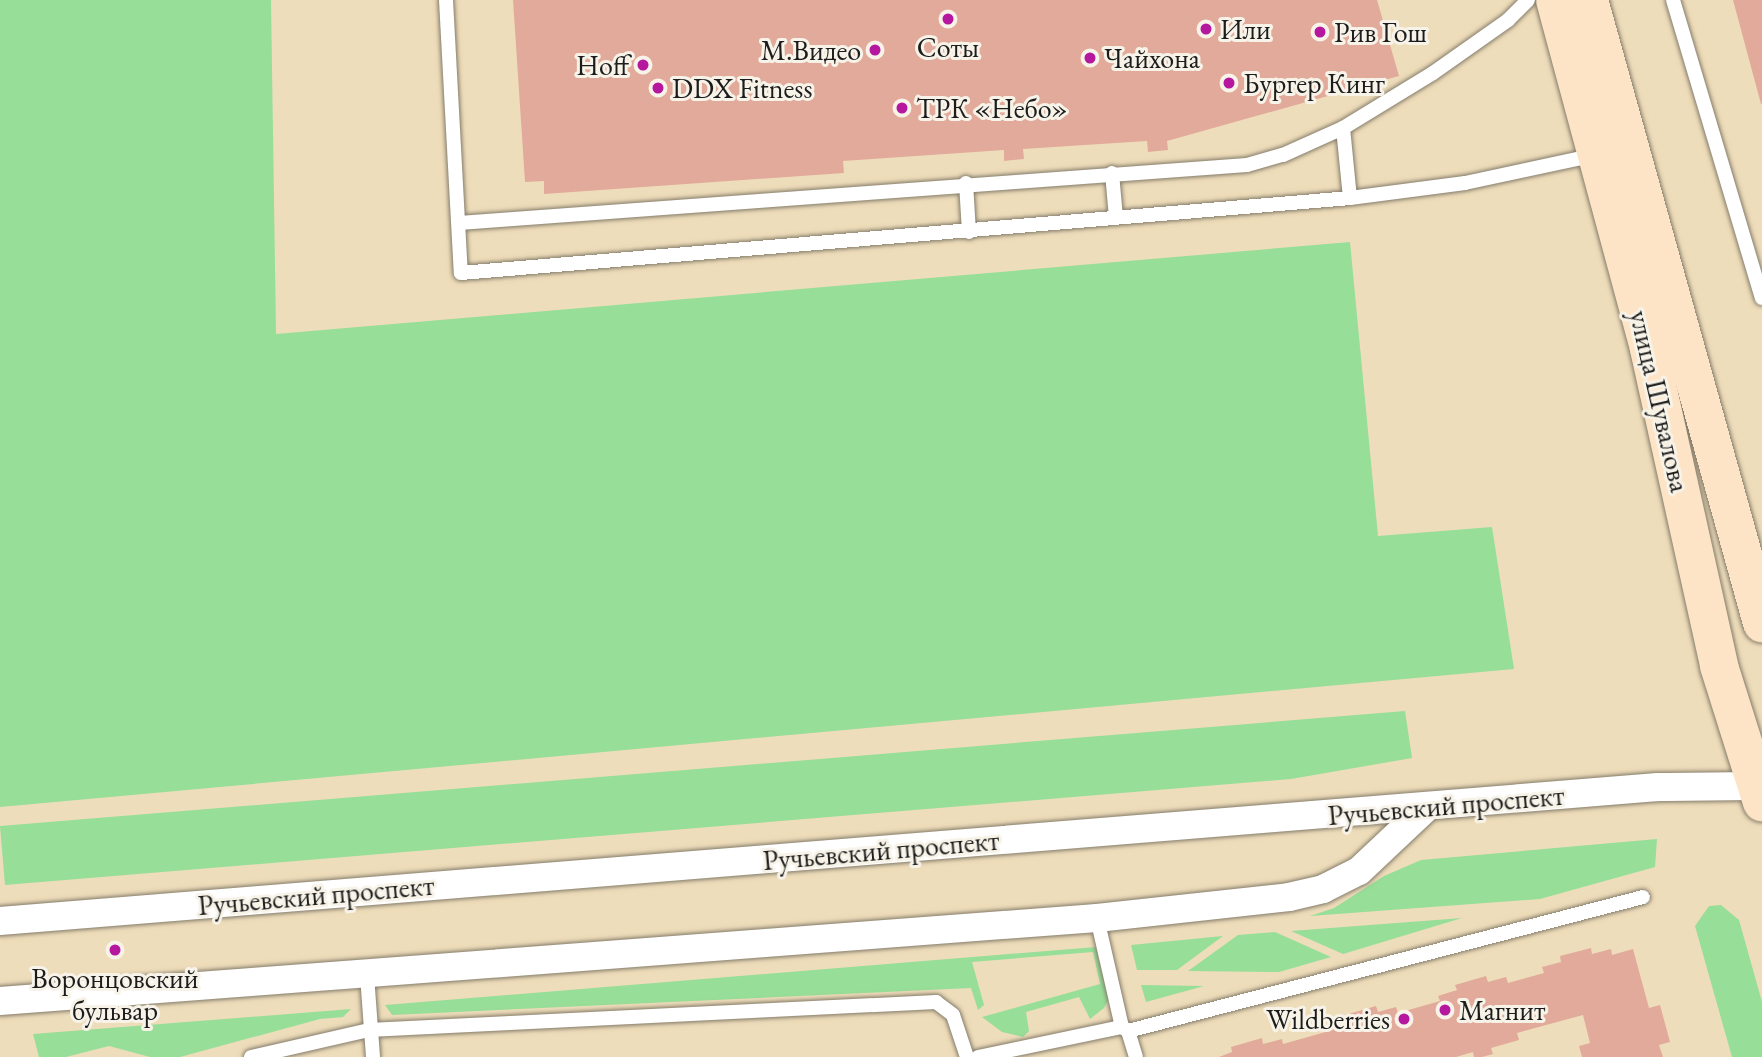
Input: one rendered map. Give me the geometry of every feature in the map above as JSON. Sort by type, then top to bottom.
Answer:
[{"type":"street","name":"улица Шувалова","points":[[1555,0],[1600,154],[1649,349],[1719,666],[1760,791]]},
{"type":"street","name":"улица Шувалова","points":[[1588,0],[1755,567],[1762,623]]},
{"type":"street","name":"Ручьевский проспект","points":[[0,921],[1658,787],[1760,791]]},
{"type":"street","points":[[0,1001],[1097,918],[1323,889],[1359,871],[1427,807]]},
{"type":"lane","points":[[446,0],[461,273],[1350,198],[1465,183],[1600,154]]},
{"type":"lane","points":[[459,223],[966,183],[1247,165],[1283,156],[1343,128],[1433,73],[1508,20],[1528,0]]},
{"type":"lane","points":[[1673,0],[1762,298]]},
{"type":"lane","points":[[1343,128],[1350,198]]},
{"type":"lane","points":[[1112,173],[1116,218]]},
{"type":"lane","points":[[966,183],[969,232]]},
{"type":"lane","points":[[978,1057],[1125,1029],[1643,897]]},
{"type":"lane","points":[[1097,918],[1125,1029],[1136,1057]]},
{"type":"lane","points":[[367,975],[373,1057]]},
{"type":"lane","points":[[251,1057],[369,1030],[936,1002],[953,1015],[967,1057]]},
{"type":"green space","points":[[0,0],[271,0],[276,334],[1350,242],[1378,536],[1492,527],[1514,669],[0,807]]},
{"type":"green space","points":[[1405,711],[1412,758],[1291,779],[5,885],[0,826]]},
{"type":"green space","points":[[1657,839],[1655,867],[1540,899],[1310,916],[1334,908],[1384,876],[1421,860]]},
{"type":"green space","points":[[1721,905],[1739,920],[1762,1002],[1762,1057],[1732,1057],[1695,926],[1709,906]]},
{"type":"green space","points":[[1462,918],[1343,954],[1291,931]]},
{"type":"green space","points":[[1275,932],[1331,957],[1279,972],[1188,971],[1238,935]]},
{"type":"green space","points":[[1223,936],[1177,970],[1137,970],[1131,945]]},
{"type":"green space","points":[[1096,947],[1109,999],[1104,1008],[1090,1019],[1079,997],[1026,1012],[1029,1031],[1023,1037],[1002,1032],[982,1017],[1100,984],[1093,952],[972,962],[984,1005],[978,1010],[971,988],[392,1015],[385,1005]]},
{"type":"green space","points":[[1141,985],[1204,986],[1146,1002]]},
{"type":"green space","points":[[351,1009],[343,1017],[320,1019],[180,1057],[150,1057],[109,1046],[66,1057],[39,1057],[33,1034]]},
{"type":"building","name":"ТРК «Небо»","points":[[513,0],[1377,0],[1399,76],[1167,141],[1168,150],[1148,152],[1147,141],[1023,149],[1024,159],[1004,161],[1004,150],[843,161],[844,173],[544,194],[544,181],[525,182]]},
{"type":"building","points":[[1733,0],[1762,0],[1762,104],[1761,104]]},
{"type":"building","points":[[1591,948],[1592,954],[1611,949],[1612,955],[1633,949],[1649,1008],[1660,1005],[1670,1042],[1659,1045],[1663,1057],[1582,1057],[1579,1046],[1590,1043],[1583,1015],[1517,1033],[1519,1040],[1491,1048],[1493,1054],[1482,1057],[1474,1057],[1473,1052],[1456,1057],[1219,1057],[1232,1052],[1231,1047],[1262,1038],[1263,1044],[1282,1039],[1283,1044],[1329,1031],[1328,1026],[1347,1021],[1345,1015],[1376,1006],[1378,1012],[1396,1007],[1398,1013],[1440,1001],[1438,996],[1457,990],[1455,985],[1486,976],[1488,982],[1506,977],[1508,983],[1544,973],[1542,967],[1561,962],[1560,956]]},
{"type":"place","name":"Соты","points":[[948,19]]},
{"type":"place","name":"Или","points":[[1206,29]]},
{"type":"place","name":"Рив Гош","points":[[1320,32]]},
{"type":"place","name":"М.Видео","points":[[875,50]]},
{"type":"place","name":"Чайхона","points":[[1090,58]]},
{"type":"place","name":"Hoff","points":[[643,65]]},
{"type":"place","name":"Бургер Кинг","points":[[1229,83]]},
{"type":"place","name":"DDX Fitness","points":[[658,88]]},
{"type":"place","name":"ТРК «Небо»","points":[[902,108]]},
{"type":"place","name":"Воронцовский бульвар","points":[[115,950]]},
{"type":"place","name":"Магнит","points":[[1445,1010]]},
{"type":"place","name":"Wildberries","points":[[1404,1019]]}]
